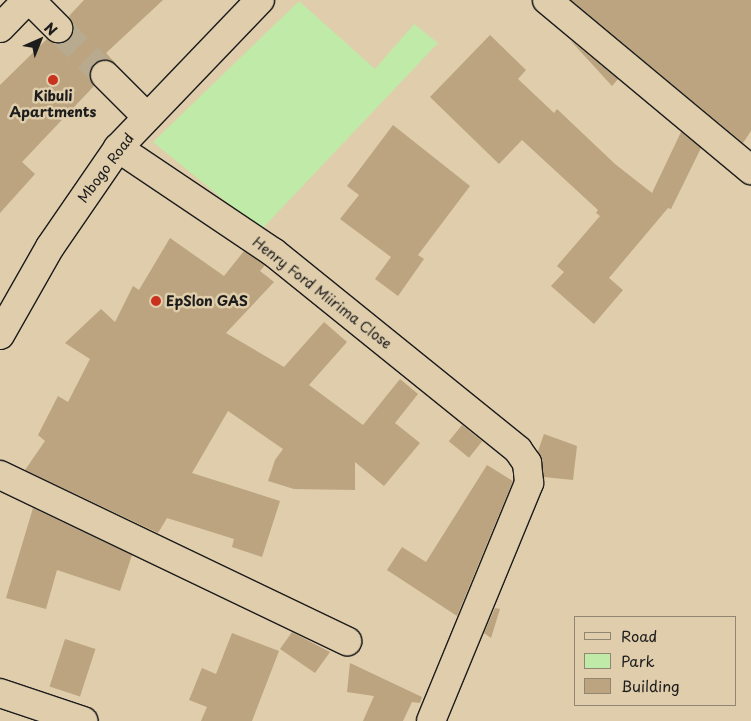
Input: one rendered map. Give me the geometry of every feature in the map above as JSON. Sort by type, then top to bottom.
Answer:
[{"type":"street","points":[[0,28],[28,0],[58,28]]},
{"type":"street","name":"Mbogo Road","points":[[0,335],[50,247],[118,148],[260,0]]},
{"type":"street","points":[[547,0],[751,170]]},
{"type":"street","points":[[105,75],[147,117]]},
{"type":"street","name":"Henry Ford Miirima Close","points":[[118,148],[273,252],[518,450],[528,463],[529,483],[431,721]]},
{"type":"street","points":[[0,475],[347,640]]},
{"type":"street","points":[[0,693],[83,721]]},
{"type":"green space","points":[[299,1],[375,69],[414,24],[438,43],[261,230],[153,142]]},
{"type":"building","name":"Kibuli Apartments","points":[[84,0],[163,0],[106,53],[116,64],[101,60],[94,64],[90,79],[94,86],[22,162],[35,174],[0,213],[0,85],[47,39],[62,43],[69,39],[73,24],[69,16]]},
{"type":"building","points":[[571,0],[751,0],[751,131],[743,143]]},
{"type":"building","points":[[490,35],[526,70],[518,79],[554,113],[557,109],[615,164],[652,193],[681,132],[701,148],[671,209],[668,208],[609,278],[623,290],[594,324],[551,286],[564,272],[557,266],[600,216],[596,213],[598,210],[522,140],[499,164],[430,97]]},
{"type":"building","points":[[570,40],[618,79],[612,86]]},
{"type":"building","points":[[393,125],[470,186],[418,255],[424,259],[398,296],[375,279],[391,257],[340,219],[359,195],[347,186]]},
{"type":"building","points":[[170,238],[224,276],[244,251],[265,265],[260,271],[274,282],[226,333],[284,367],[324,322],[347,342],[309,385],[363,425],[400,379],[418,394],[395,423],[420,443],[384,486],[355,462],[355,490],[294,489],[268,481],[275,460],[283,449],[228,411],[192,473],[280,501],[262,557],[232,547],[234,539],[167,518],[158,533],[25,470],[45,441],[38,435],[58,396],[68,402],[90,359],[65,343],[101,309],[115,322],[133,286],[139,290]]},
{"type":"building","points":[[462,425],[482,441],[469,458],[449,441]]},
{"type":"building","points":[[544,434],[577,446],[573,480],[544,477],[538,451]]},
{"type":"building","points":[[487,465],[513,481],[457,616],[387,570],[402,547],[426,562]]},
{"type":"building","points":[[33,508],[132,555],[120,591],[57,570],[46,609],[6,598]]},
{"type":"building","points":[[495,608],[500,609],[491,638],[484,633]]},
{"type":"building","points":[[292,632],[330,652],[315,673],[280,649]]},
{"type":"building","points":[[232,633],[279,651],[252,721],[201,721],[207,707],[189,700],[202,668],[216,674]]},
{"type":"building","points":[[65,639],[95,649],[80,696],[50,687]]},
{"type":"building","points":[[350,663],[422,697],[420,703],[412,702],[403,721],[363,721],[374,696],[347,692]]},
{"type":"tunnel","points":[[58,28],[105,75]]},
{"type":"place","name":"Kibuli Apartments","points":[[53,80]]},
{"type":"place","name":"EpSlon GAS","points":[[156,301]]}]
